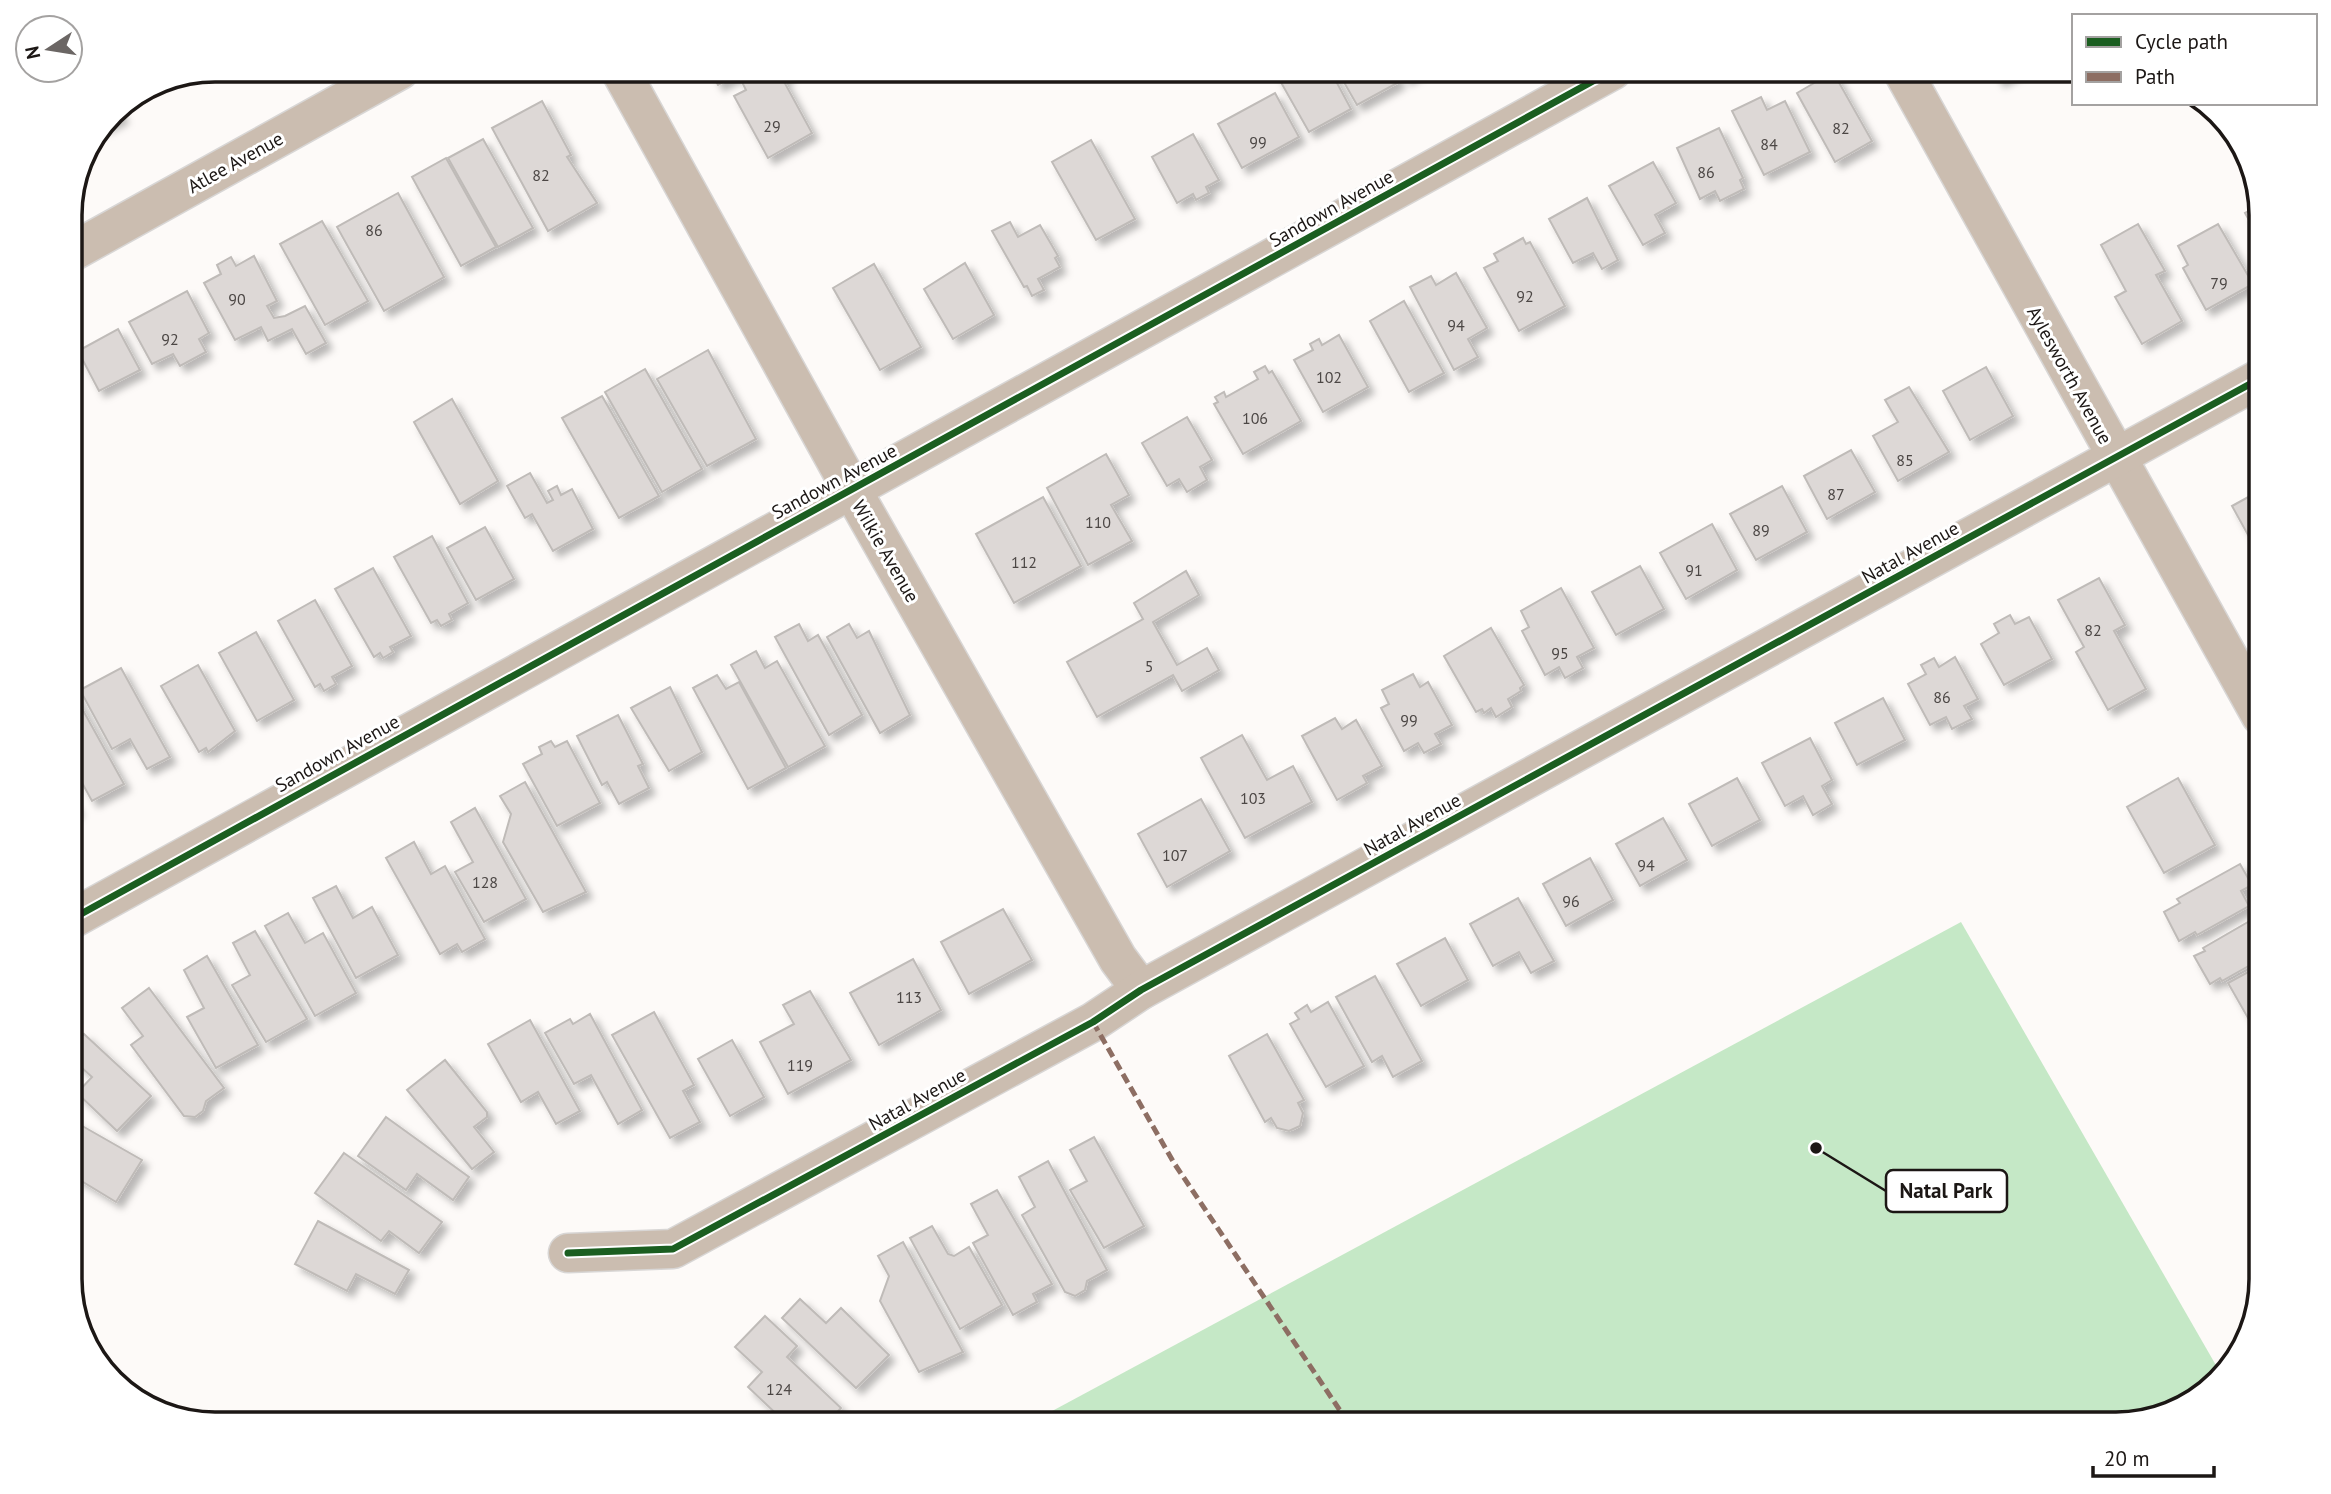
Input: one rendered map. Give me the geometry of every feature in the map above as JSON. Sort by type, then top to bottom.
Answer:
[{"type":"street","name":"Sandown Avenue","points":[[83,913],[1591,82]]},
{"type":"street","name":"Aylesworth Avenue","points":[[1909,82],[2249,695]]},
{"type":"street","name":"Atlee Avenue","points":[[83,246],[377,83]]},
{"type":"street","name":"Wilkie Avenue","points":[[627,83],[852,490],[1118,959],[1141,990]]},
{"type":"street","name":"Natal Avenue","points":[[568,1253],[673,1249],[2249,384]]},
{"type":"green space","points":[[1961,922],[2216,1366],[2203,1379],[2175,1398],[2159,1405],[2116,1412],[1050,1412]]},
{"type":"building","points":[[1281,82],[1337,82],[1351,109],[1309,132]]},
{"type":"building","points":[[1344,82],[1398,82],[1357,105]]},
{"type":"building","points":[[1816,82],[1839,82],[1872,141],[1835,162],[1797,93]]},
{"type":"building","points":[[742,83],[785,83],[812,133],[768,158],[734,96],[746,90]]},
{"type":"building","points":[[1275,93],[1299,137],[1242,168],[1218,124]]},
{"type":"building","points":[[1761,97],[1767,110],[1785,101],[1810,152],[1764,175],[1732,111]]},
{"type":"building","points":[[542,101],[571,155],[567,157],[597,203],[548,231],[492,128]]},
{"type":"building","points":[[1719,128],[1743,178],[1740,180],[1744,189],[1720,201],[1715,191],[1700,199],[1677,148]]},
{"type":"building","points":[[1193,134],[1219,180],[1206,187],[1209,193],[1196,200],[1193,194],[1177,203],[1152,157]]},
{"type":"building","points":[[483,139],[533,228],[498,247],[448,158]]},
{"type":"building","points":[[1091,140],[1135,219],[1096,240],[1052,162]]},
{"type":"building","points":[[446,158],[496,247],[461,266],[412,177]]},
{"type":"building","points":[[1653,162],[1676,203],[1655,215],[1665,233],[1643,245],[1609,186]]},
{"type":"building","points":[[398,193],[444,277],[384,311],[337,227]]},
{"type":"building","points":[[1587,198],[1618,260],[1602,269],[1593,253],[1573,263],[1549,219]]},
{"type":"building","points":[[322,221],[368,301],[325,325],[280,244]]},
{"type":"building","points":[[1010,222],[1018,237],[1040,225],[1058,256],[1055,258],[1060,267],[1038,279],[1044,290],[1032,296],[992,231]]},
{"type":"building","points":[[2138,224],[2165,271],[2156,275],[2182,321],[2142,344],[2115,297],[2126,291],[2101,245]]},
{"type":"building","points":[[2218,224],[2249,277],[2249,286],[2206,310],[2183,268],[2188,265],[2178,246]]},
{"type":"building","points":[[1523,238],[1526,244],[1530,242],[1565,306],[1519,331],[1484,268],[1498,261],[1494,254]]},
{"type":"building","points":[[254,256],[277,301],[267,306],[274,318],[285,316],[305,306],[326,343],[306,354],[292,329],[268,341],[261,327],[235,340],[204,283],[221,274],[217,265],[231,257],[236,266]]},
{"type":"building","points":[[965,263],[994,315],[953,339],[924,289]]},
{"type":"building","points":[[874,264],[921,347],[880,370],[833,288]]},
{"type":"building","points":[[1456,273],[1487,328],[1468,339],[1478,357],[1454,370],[1410,287],[1431,276],[1436,285]]},
{"type":"building","points":[[187,291],[209,333],[199,339],[206,352],[180,366],[173,354],[152,364],[129,322]]},
{"type":"building","points":[[1404,301],[1444,373],[1409,392],[1370,321]]},
{"type":"building","points":[[118,329],[140,370],[99,391],[83,361],[83,348]]},
{"type":"building","points":[[1339,335],[1368,387],[1323,412],[1294,360],[1313,350],[1310,344],[1319,339],[1322,345]]},
{"type":"building","points":[[708,350],[756,439],[707,466],[657,379]]},
{"type":"building","points":[[1265,366],[1269,373],[1272,371],[1301,421],[1243,454],[1214,404],[1218,402],[1215,397],[1224,392],[1226,397],[1258,379],[1254,372]]},
{"type":"building","points":[[1986,367],[2013,416],[1970,440],[1943,391]]},
{"type":"building","points":[[645,369],[702,469],[662,492],[605,392]]},
{"type":"building","points":[[1909,387],[1949,452],[1898,481],[1873,436],[1898,422],[1885,400]]},
{"type":"building","points":[[602,396],[659,496],[619,518],[562,418]]},
{"type":"building","points":[[452,399],[498,481],[460,504],[414,422]]},
{"type":"building","points":[[1187,417],[1212,460],[1200,467],[1207,480],[1187,492],[1179,479],[1167,486],[1142,443]]},
{"type":"building","points":[[1851,450],[1875,492],[1827,519],[1804,476]]},
{"type":"building","points":[[1106,454],[1129,495],[1111,505],[1132,541],[1088,565],[1047,488]]},
{"type":"building","points":[[530,473],[547,503],[553,500],[548,491],[557,486],[561,495],[572,489],[593,529],[553,551],[532,514],[525,518],[507,486]]},
{"type":"building","points":[[1782,486],[1807,532],[1756,560],[1730,514]]},
{"type":"building","points":[[1043,497],[1081,566],[1014,603],[976,534]]},
{"type":"building","points":[[2249,497],[2249,537],[2232,506]]},
{"type":"building","points":[[1712,524],[1737,570],[1686,599],[1660,553]]},
{"type":"building","points":[[485,527],[514,579],[476,600],[447,548]]},
{"type":"building","points":[[432,536],[468,603],[449,614],[452,620],[441,626],[437,620],[431,623],[394,557]]},
{"type":"building","points":[[1640,566],[1664,609],[1616,635],[1592,592]]},
{"type":"building","points":[[373,568],[411,636],[390,647],[393,652],[383,658],[380,653],[374,657],[335,589]]},
{"type":"building","points":[[1186,571],[1199,595],[1153,622],[1177,665],[1207,648],[1219,670],[1182,691],[1173,675],[1097,717],[1067,662],[1143,619],[1134,603]]},
{"type":"building","points":[[2099,578],[2125,625],[2114,631],[2146,689],[2108,710],[2076,652],[2084,647],[2058,600]]},
{"type":"building","points":[[1561,588],[1594,648],[1577,657],[1583,668],[1565,678],[1559,667],[1545,675],[1522,631],[1529,627],[1521,611]]},
{"type":"building","points":[[315,600],[352,666],[332,677],[336,684],[324,691],[320,684],[315,687],[278,621]]},
{"type":"building","points":[[2010,615],[2015,624],[2029,617],[2052,659],[2004,685],[1981,644],[1999,633],[1994,624]]},
{"type":"building","points":[[799,624],[808,641],[818,635],[862,715],[829,735],[775,637]]},
{"type":"building","points":[[849,624],[857,638],[869,631],[910,715],[880,733],[827,637]]},
{"type":"building","points":[[1491,628],[1524,685],[1520,688],[1521,691],[1508,699],[1512,707],[1496,717],[1491,708],[1484,713],[1482,709],[1476,712],[1444,656]]},
{"type":"building","points":[[256,632],[294,700],[257,721],[219,653]]},
{"type":"building","points":[[756,651],[765,668],[777,661],[825,746],[788,767],[731,665]]},
{"type":"building","points":[[1955,657],[1978,699],[1964,706],[1972,719],[1952,729],[1946,717],[1930,725],[1908,684],[1926,674],[1921,665],[1934,658],[1939,667]]},
{"type":"building","points":[[198,665],[235,731],[208,752],[206,748],[199,752],[161,686]]},
{"type":"building","points":[[121,668],[170,757],[147,769],[130,739],[112,749],[83,696],[83,688]]},
{"type":"building","points":[[1413,674],[1420,687],[1428,682],[1452,725],[1435,734],[1441,744],[1424,753],[1418,743],[1404,751],[1381,708],[1389,704],[1382,690]]},
{"type":"building","points":[[717,675],[726,689],[739,682],[786,768],[748,789],[693,688]]},
{"type":"building","points":[[670,687],[702,752],[669,771],[631,708]]},
{"type":"building","points":[[1883,698],[1905,740],[1857,765],[1835,723]]},
{"type":"building","points":[[83,710],[124,784],[92,801],[83,785]]},
{"type":"building","points":[[618,715],[643,764],[638,766],[649,788],[619,804],[607,782],[602,785],[577,736]]},
{"type":"building","points":[[1335,718],[1342,729],[1356,720],[1382,766],[1363,776],[1367,783],[1337,800],[1302,736]]},
{"type":"building","points":[[1242,735],[1267,780],[1293,766],[1312,802],[1245,838],[1201,758]]},
{"type":"building","points":[[1810,738],[1832,780],[1822,786],[1832,804],[1813,815],[1803,796],[1785,806],[1762,763]]},
{"type":"building","points":[[551,741],[555,747],[567,741],[600,803],[557,826],[523,764],[542,754],[539,747]]},
{"type":"building","points":[[1737,778],[1760,820],[1712,846],[1689,804]]},
{"type":"building","points":[[2178,778],[2215,845],[2164,873],[2127,807]]},
{"type":"building","points":[[525,782],[586,892],[543,912],[503,842],[511,814],[500,796]]},
{"type":"building","points":[[1201,799],[1230,851],[1167,887],[1138,834]]},
{"type":"building","points":[[475,808],[526,899],[484,922],[455,872],[473,862],[451,822]]},
{"type":"building","points":[[1663,818],[1687,860],[1640,886],[1616,844]]},
{"type":"building","points":[[414,842],[431,874],[445,866],[485,939],[462,952],[457,944],[440,954],[386,858]]},
{"type":"building","points":[[1590,858],[1613,900],[1566,926],[1543,884]]},
{"type":"building","points":[[2240,864],[2249,880],[2249,887],[2241,891],[2249,906],[2197,935],[2195,932],[2179,941],[2164,912],[2180,903],[2177,899]]},
{"type":"building","points":[[336,886],[353,918],[372,907],[398,955],[356,978],[313,898]]},
{"type":"building","points":[[1518,898],[1554,961],[1531,973],[1519,952],[1493,966],[1470,924]]},
{"type":"building","points":[[1003,909],[1032,960],[969,994],[941,942]]},
{"type":"building","points":[[288,913],[305,943],[323,933],[356,993],[315,1016],[265,926]]},
{"type":"building","points":[[2248,922],[2249,966],[2222,981],[2220,978],[2210,984],[2194,956]]},
{"type":"building","points":[[255,931],[307,1019],[266,1042],[232,985],[250,975],[233,943]]},
{"type":"building","points":[[1445,938],[1468,980],[1421,1006],[1397,964]]},
{"type":"building","points":[[207,956],[258,1045],[216,1068],[187,1017],[204,1008],[184,970]]},
{"type":"building","points":[[913,959],[941,1010],[879,1045],[850,993]]},
{"type":"building","points":[[2249,972],[2249,1017],[2248,1018],[2228,983]]},
{"type":"building","points":[[1375,976],[1422,1061],[1393,1077],[1382,1056],[1372,1062],[1336,997]]},
{"type":"building","points":[[149,988],[224,1088],[206,1101],[203,1111],[195,1117],[184,1116],[131,1045],[143,1036],[122,1008]]},
{"type":"building","points":[[810,991],[851,1060],[788,1094],[760,1042],[794,1024],[783,1005]]},
{"type":"building","points":[[1328,1002],[1364,1066],[1326,1087],[1290,1024],[1299,1019],[1295,1013],[1307,1005],[1311,1012]]},
{"type":"building","points":[[654,1012],[694,1085],[683,1091],[700,1122],[670,1138],[612,1035]]},
{"type":"building","points":[[590,1014],[642,1110],[618,1124],[591,1075],[574,1084],[545,1033],[570,1019],[573,1024]]},
{"type":"building","points":[[530,1020],[580,1111],[556,1124],[538,1092],[521,1102],[488,1044]]},
{"type":"building","points":[[1267,1034],[1304,1100],[1298,1103],[1303,1113],[1300,1126],[1289,1131],[1277,1128],[1271,1118],[1265,1122],[1229,1056]]},
{"type":"building","points":[[83,1035],[151,1096],[117,1131],[83,1099],[83,1087],[92,1077],[83,1069]]},
{"type":"building","points":[[732,1040],[764,1097],[730,1116],[698,1059]]},
{"type":"building","points":[[445,1060],[487,1112],[487,1117],[474,1127],[494,1152],[472,1169],[407,1090]]},
{"type":"building","points":[[386,1117],[469,1177],[453,1200],[417,1174],[406,1190],[358,1156]]},
{"type":"building","points":[[83,1126],[142,1160],[116,1202],[83,1182]]},
{"type":"building","points":[[1094,1137],[1144,1226],[1104,1248],[1070,1190],[1087,1181],[1070,1150]]},
{"type":"building","points":[[344,1153],[442,1222],[419,1253],[389,1231],[381,1241],[315,1193]]},
{"type":"building","points":[[1048,1161],[1107,1270],[1087,1281],[1085,1290],[1075,1296],[1065,1292],[1022,1215],[1035,1207],[1019,1177]]},
{"type":"building","points":[[997,1190],[1052,1284],[1033,1294],[1037,1302],[1013,1315],[973,1243],[988,1235],[971,1204]]},
{"type":"building","points":[[318,1221],[409,1270],[395,1294],[356,1274],[347,1291],[295,1264]]},
{"type":"building","points":[[932,1226],[948,1254],[954,1256],[969,1247],[1002,1305],[960,1329],[910,1238]]},
{"type":"building","points":[[903,1242],[963,1352],[919,1372],[880,1301],[889,1276],[878,1256]]},
{"type":"building","points":[[800,1299],[826,1323],[841,1308],[889,1355],[856,1388],[782,1318]]},
{"type":"building","points":[[765,1316],[797,1346],[787,1357],[841,1408],[838,1412],[774,1412],[748,1387],[762,1372],[735,1347]]},
{"type":"marked path","points":[[1093,1022],[1174,1163],[1342,1412]]},
{"type":"cycle path","points":[[83,913],[1591,82]]},
{"type":"cycle path","points":[[568,1253],[673,1249],[1093,1022],[1141,990],[2249,385]]},
{"type":"place","name":"Natal Park","points":[[1816,1148]]}]
